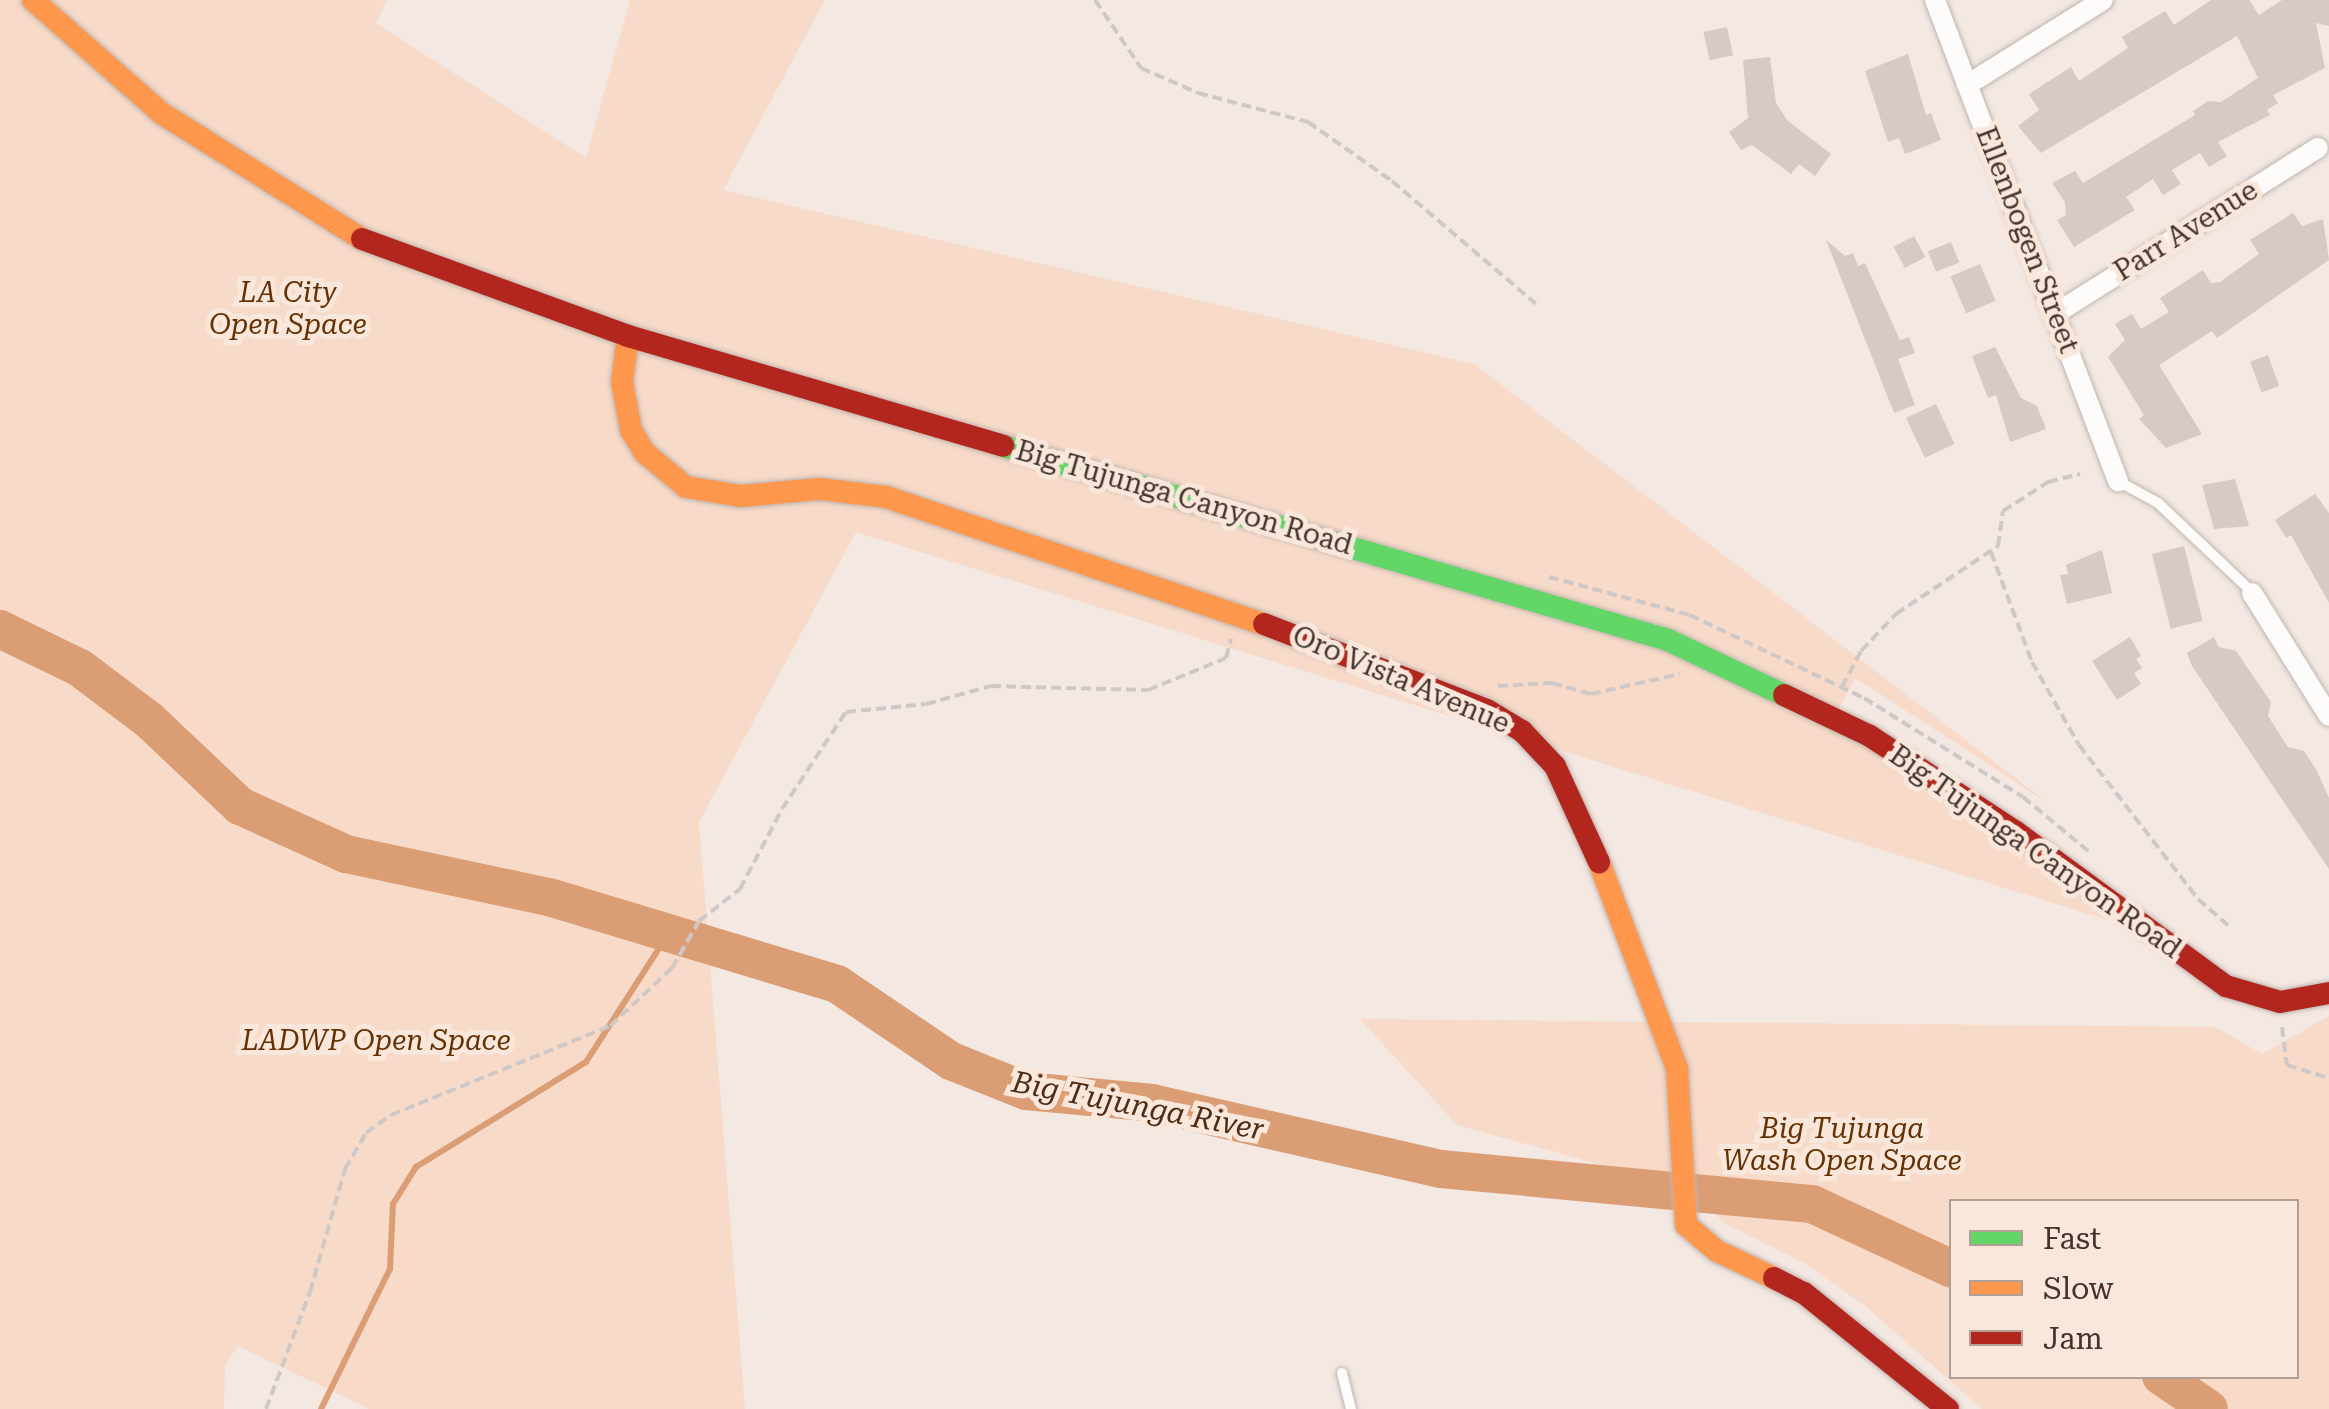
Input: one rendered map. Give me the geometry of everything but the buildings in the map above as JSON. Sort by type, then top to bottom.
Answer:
[{"type":"street","name":"Big Tujunga Canyon Road","points":[[33,0],[161,113],[308,211],[389,254],[628,336],[1668,640],[1870,736],[2016,832],[2226,986],[2280,1002],[2329,993]]},
{"type":"street","name":"Ellenbogen Street","points":[[1935,0],[2118,481]]},
{"type":"street","points":[[1967,85],[2103,0]]},
{"type":"street","name":"Parr Avenue","points":[[2055,314],[2318,148]]},
{"type":"street","name":"Oro Vista Avenue","points":[[628,336],[622,382],[631,430],[645,453],[686,487],[741,496],[820,489],[886,497],[1239,614],[1505,718],[1540,747],[1584,822],[1677,1068],[1686,1225],[1717,1251],[1804,1294],[1948,1409]]},
{"type":"street","points":[[2252,593],[2329,716]]},
{"type":"lane","points":[[2118,481],[2158,504],[2252,593]]},
{"type":"lane","points":[[1342,1373],[1351,1409]]},
{"type":"path","points":[[1095,0],[1142,68],[1198,93],[1308,122],[1392,181],[1536,304]]},
{"type":"path","points":[[1842,688],[1862,651],[1896,614],[1991,552],[2002,538],[1997,519],[2002,511],[2048,482],[2080,474]]},
{"type":"path","points":[[1991,552],[2032,662],[2079,746],[2198,900],[2229,926]]},
{"type":"path","points":[[266,1409],[310,1292],[346,1168],[366,1133],[391,1115],[610,1026],[672,968],[699,921],[740,889],[782,808],[846,712],[926,704],[991,686],[1148,690],[1226,658],[1239,614]]},
{"type":"path","points":[[1460,700],[1482,687],[1552,683],[1592,694],[1684,672]]},
{"type":"path","points":[[2280,1002],[2286,1065],[2329,1078]]},
{"type":"green space","points":[[0,0],[387,0],[376,23],[586,158],[630,0],[825,0],[723,190],[1474,364],[2052,806],[1856,678],[1836,713],[2153,934],[856,532],[699,822],[745,1409],[369,1409],[238,1346],[225,1366],[224,1409],[0,1409]]},
{"type":"green space","name":"Big Tujunga Wash Open Space","points":[[2329,1016],[2329,1409],[1982,1409],[1864,1305],[1807,1265],[1724,1223],[1700,1197],[1695,1179],[1670,1184],[1457,1125],[1360,1019],[2215,1027],[2262,1054]]},
{"type":"waterway","name":"Big Tujunga River","points":[[0,629],[80,668],[149,720],[240,806],[346,854],[549,897],[837,984],[951,1061],[1026,1091],[1152,1103],[1441,1169],[1812,1204],[1949,1268]]},
{"type":"waterway","points":[[321,1409],[390,1269],[393,1204],[416,1167],[586,1062],[667,936]]},
{"type":"waterway","name":"Big Tujunga River","points":[[2165,1379],[2209,1409]]},
{"type":"traffic: fast","points":[[1003,446],[1668,640],[1784,695]]},
{"type":"traffic: slow","points":[[33,0],[161,113],[362,239]]},
{"type":"traffic: slow","points":[[628,336],[622,382],[631,430],[645,453],[686,487],[741,496],[820,489],[886,497],[1264,624]]},
{"type":"traffic: slow","points":[[1599,862],[1677,1068],[1686,1225],[1717,1251],[1774,1278]]},
{"type":"traffic: jam","points":[[362,239],[628,336],[1003,446]]},
{"type":"traffic: jam","points":[[1264,624],[1487,710],[1522,731],[1555,766],[1599,862]]},
{"type":"traffic: jam","points":[[1784,695],[1870,736],[2016,832],[2226,986],[2280,1002],[2329,993]]},
{"type":"traffic: jam","points":[[1774,1278],[1804,1293],[1948,1409]]},
{"type":"park label","name":"LA City Open Space","points":[[288,309]]},
{"type":"park label","name":"LADWP Open Space","points":[[376,1041]]}]
